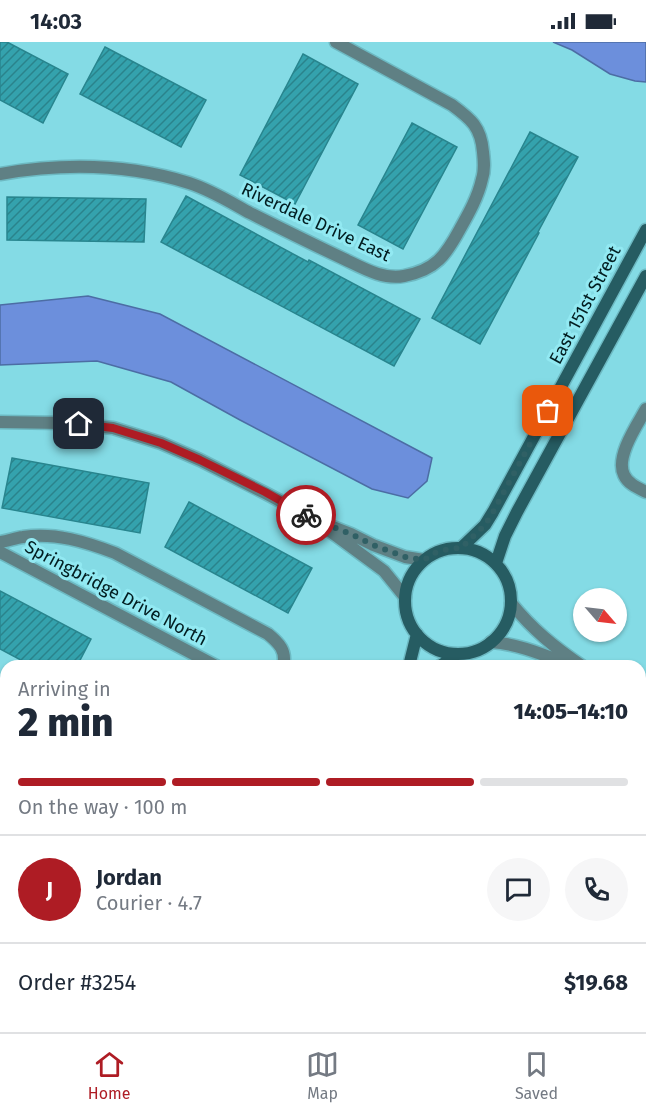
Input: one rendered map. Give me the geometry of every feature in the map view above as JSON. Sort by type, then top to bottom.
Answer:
[{"type":"street","name":"Riverdale Drive East","points":[[0,174],[30,169],[81,166],[135,171],[188,183],[309,243],[383,276],[402,277],[420,272],[437,263],[448,251],[470,210],[483,178],[483,143],[480,131],[468,117],[452,105],[336,42]]},
{"type":"street","name":"East 151st Street","points":[[461,548],[485,525],[493,512],[646,230]]},
{"type":"street","points":[[496,563],[505,536],[517,512],[646,276]]},
{"type":"street","points":[[646,409],[621,460],[624,475],[628,481],[646,492]]},
{"type":"street","points":[[0,422],[62,423],[113,428],[161,443],[265,492],[320,522],[405,557],[424,560]]},
{"type":"street","points":[[320,522],[384,571],[405,597]]},
{"type":"street","name":"Springbridge Drive North","points":[[0,542],[23,537],[54,537],[96,546],[122,556],[268,634],[279,643],[284,660]]},
{"type":"street","points":[[461,548],[486,555],[496,563],[505,575],[510,589],[511,603],[506,625],[491,642],[470,652],[458,654],[435,649],[417,634],[408,617],[405,597],[411,576],[424,560],[435,553],[461,548]]},
{"type":"street","name":"Springbridge Drive North","points":[[0,552],[205,660]]},
{"type":"street","points":[[511,603],[532,628],[574,660]]},
{"type":"street","points":[[410,660],[417,634]]},
{"type":"street","points":[[491,642],[522,647],[557,660]]},
{"type":"street","points":[[449,660],[458,654]]},
{"type":"water","points":[[553,42],[646,42],[646,82],[610,74],[572,50]]},
{"type":"water","points":[[88,296],[160,314],[432,458],[427,481],[408,498],[372,489],[171,382],[97,361],[0,365],[0,305]]},
{"type":"building","points":[[0,42],[7,42],[68,74],[43,123],[0,100]]},
{"type":"building","points":[[105,47],[206,100],[181,147],[80,94]]},
{"type":"building","points":[[303,54],[358,84],[295,204],[240,175]]},
{"type":"building","points":[[412,123],[457,147],[403,249],[358,225]]},
{"type":"building","points":[[530,132],[578,157],[480,344],[432,318]]},
{"type":"building","points":[[186,196],[420,319],[394,366],[161,242]]},
{"type":"building","points":[[7,197],[146,199],[144,242],[7,240]]},
{"type":"building","points":[[12,458],[149,483],[140,533],[2,508]]},
{"type":"building","points":[[189,502],[312,568],[288,613],[165,547]]},
{"type":"building","points":[[0,591],[91,639],[80,660],[21,660],[0,649]]},
{"type":"way so far","points":[[306,515],[405,557],[424,560],[435,553],[461,548],[485,525],[548,411]]},
{"type":"route","points":[[79,424],[113,428],[161,443],[265,492],[306,515]]}]
